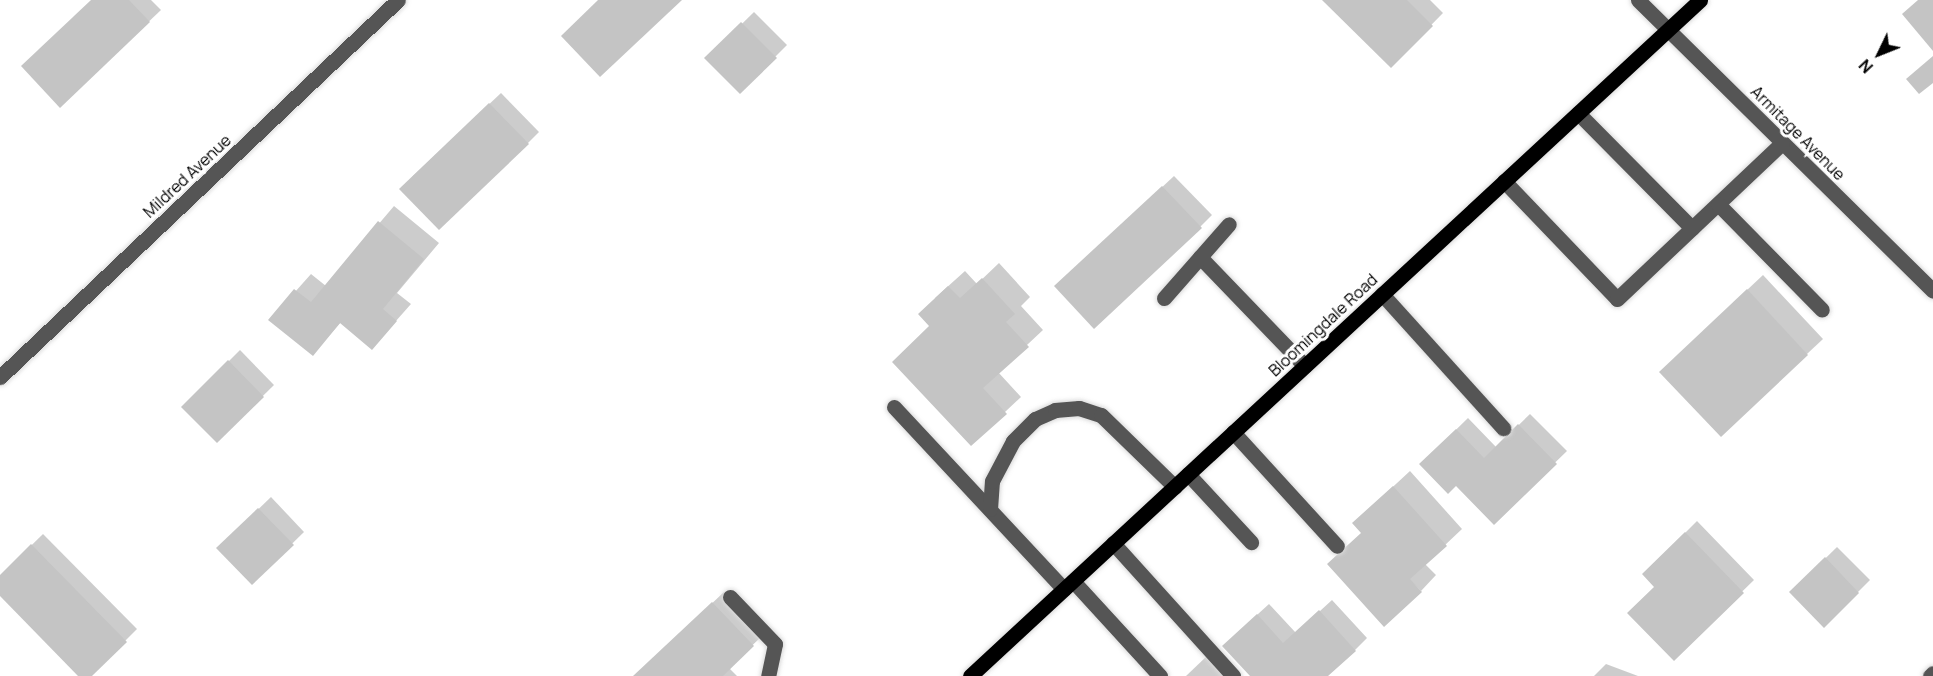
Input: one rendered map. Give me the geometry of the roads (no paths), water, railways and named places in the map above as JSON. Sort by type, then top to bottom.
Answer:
[{"type":"main road","name":"Bloomingdale Road","points":[[970,676],[1700,0]]},
{"type":"street","name":"Mildred Avenue","points":[[0,377],[398,0]]},
{"type":"street","name":"Armitage Avenue","points":[[1638,0],[1933,291]]},
{"type":"street","points":[[1578,113],[1692,228]]},
{"type":"street","points":[[1504,181],[1617,299],[1782,144]]},
{"type":"street","points":[[1718,204],[1822,310]]},
{"type":"street","points":[[1164,298],[1229,224]]},
{"type":"street","points":[[1200,257],[1305,366]]},
{"type":"street","points":[[1382,294],[1503,428]]},
{"type":"street","points":[[894,407],[990,510],[1160,676]]},
{"type":"street","points":[[990,510],[992,481],[1013,441],[1035,419],[1055,410],[1079,408],[1101,415],[1175,487]]},
{"type":"street","points":[[1233,432],[1337,546]]},
{"type":"street","points":[[1188,474],[1251,543]]},
{"type":"street","points":[[1113,543],[1233,676]]},
{"type":"street","points":[[730,597],[775,644],[768,676]]},
{"type":"street","points":[[1930,676],[1933,673]]}]
